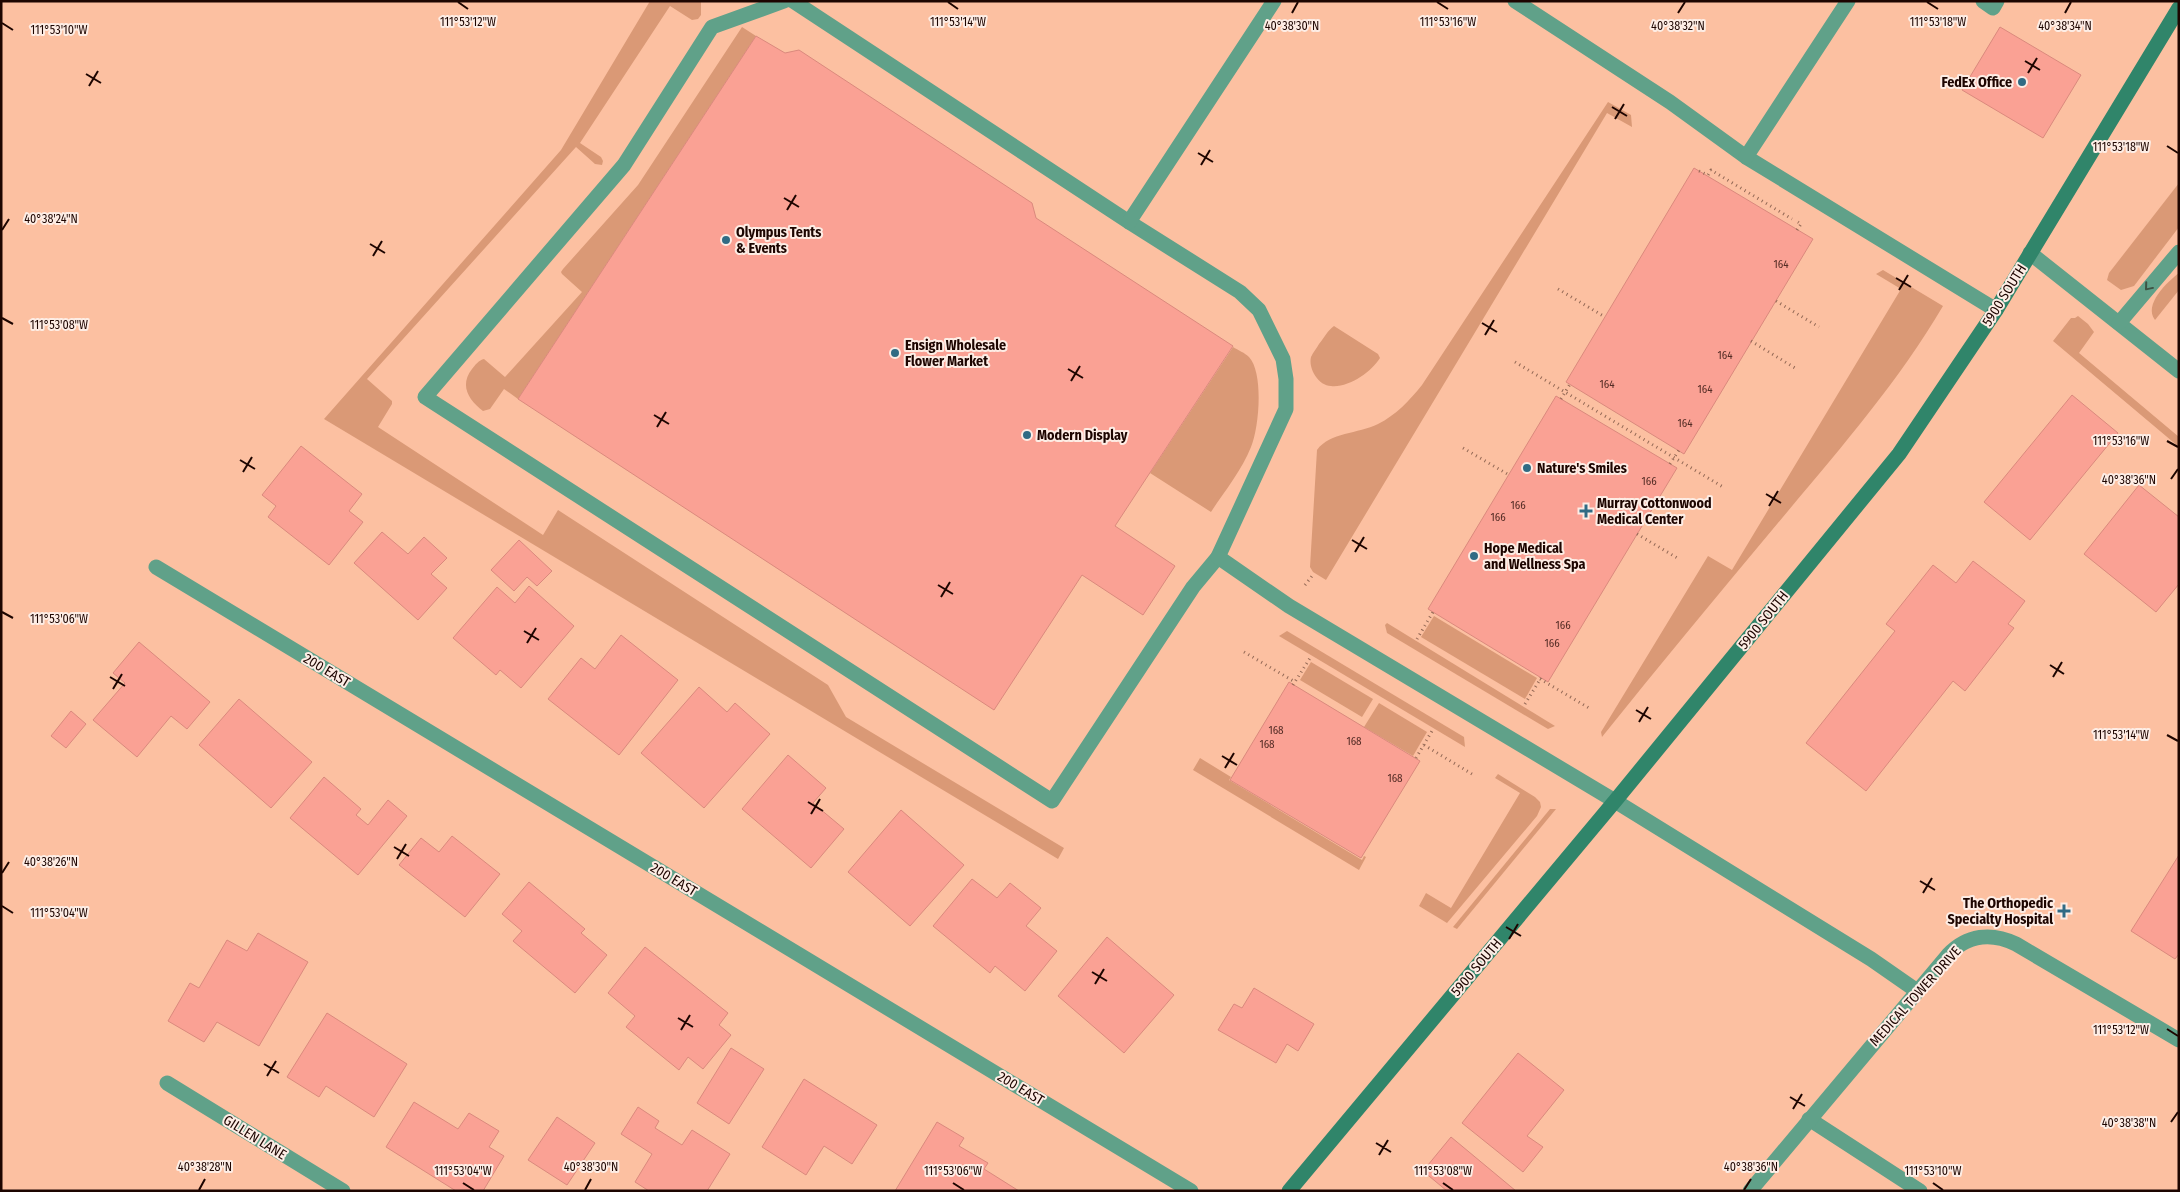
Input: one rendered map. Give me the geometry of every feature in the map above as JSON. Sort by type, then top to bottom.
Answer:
[{"type":"main road","name":"5900 SOUTH","points":[[1289,1191],[1615,801],[1899,454],[1996,310],[2179,8]]},
{"type":"street","points":[[784,1],[712,27],[624,165],[425,397],[1052,801],[1193,587],[1218,557],[1286,409],[1286,379],[1283,359],[1259,310],[1240,292],[1129,222],[793,1]]},
{"type":"street","points":[[1129,222],[1274,1]]},
{"type":"street","points":[[1515,1],[1670,102],[1746,157],[1996,310]]},
{"type":"street","points":[[1746,157],[1848,1]]},
{"type":"street","points":[[1983,1],[1993,8],[1997,1]]},
{"type":"street","points":[[2030,252],[2179,372]]},
{"type":"street","points":[[2119,323],[2179,252]]},
{"type":"street","points":[[1218,557],[1289,606],[1615,801],[1871,959],[1917,991]]},
{"type":"street","name":"200 EAST","points":[[156,567],[1191,1191]]},
{"type":"street","name":"MEDICAL TOWER DRIVE","points":[[1750,1191],[1956,947],[1975,938],[1996,937],[2016,944],[2179,1040]]},
{"type":"street","name":"GILLEN LANE","points":[[168,1083],[343,1191]]},
{"type":"street","points":[[1809,1119],[1920,1191]]},
{"type":"path","points":[[1699,171],[1708,176],[1711,170],[1801,224],[1797,230]]},
{"type":"path","points":[[1558,289],[1605,317]]},
{"type":"path","points":[[1776,301],[1819,328]]},
{"type":"path","points":[[1751,342],[1795,368]]},
{"type":"path","points":[[1515,362],[1723,487]]},
{"type":"path","points":[[1561,399],[1570,384]]},
{"type":"path","points":[[1463,448],[1508,475]]},
{"type":"path","points":[[1670,464],[1679,450]]},
{"type":"path","points":[[1637,534],[1679,559]]},
{"type":"path","points":[[1417,639],[1433,612]]},
{"type":"path","points":[[1244,652],[1294,683],[1310,658]]},
{"type":"path","points":[[1525,704],[1541,678],[1589,708]]},
{"type":"path","points":[[1416,758],[1432,732]]},
{"type":"path","points":[[1424,745],[1472,774]]},
{"type":"shaded area","points":[[650,1],[701,1],[701,15],[698,19],[692,20],[670,6],[580,143],[601,157],[602,165],[595,164],[576,147],[367,379],[392,401],[378,427],[543,535],[558,510],[828,685],[846,717],[1064,848],[1058,859],[324,419],[561,150]]},
{"type":"shaded area","points":[[742,27],[756,36],[518,399],[504,389],[490,409],[483,411],[467,392],[466,381],[472,369],[484,359],[505,377],[582,292],[561,272],[638,185]]},
{"type":"shaded area","points":[[1608,102],[1631,115],[1632,127],[1607,113],[1326,580],[1313,572],[1310,567],[1317,450],[1337,436],[1370,427],[1385,420],[1402,407],[1417,391]]},
{"type":"shaded area","points":[[2179,183],[2179,227],[2134,286],[2121,290],[2107,280],[2109,273]]},
{"type":"shaded area","points":[[1883,270],[1943,306],[1908,361],[1870,412],[1602,737],[1601,732],[1708,556],[1732,570],[1901,289],[1876,274]]},
{"type":"shaded area","points":[[2179,273],[2179,290],[2155,320],[2152,314],[2154,301],[2168,282]]},
{"type":"shaded area","points":[[2078,316],[2094,332],[2079,353],[2179,437],[2179,447],[2053,341],[2071,318]]},
{"type":"shaded area","points":[[1334,326],[1378,354],[1380,358],[1371,369],[1359,378],[1338,386],[1322,383],[1315,376],[1311,367],[1311,357]]},
{"type":"shaded area","points":[[1233,347],[1249,357],[1254,365],[1258,387],[1258,414],[1254,438],[1243,464],[1211,512],[1150,473]]},
{"type":"shaded area","points":[[1434,616],[1537,678],[1525,699],[1421,637]]},
{"type":"shaded area","points":[[1387,623],[1555,726],[1548,729],[1387,633],[1385,625]]},
{"type":"shaded area","points":[[1287,631],[1464,737],[1465,747],[1279,636]]},
{"type":"shaded area","points":[[1311,662],[1373,699],[1362,717],[1300,680]]},
{"type":"shaded area","points":[[1379,703],[1427,732],[1413,756],[1364,727]]},
{"type":"shaded area","points":[[1200,758],[1231,777],[1229,780],[1362,860],[1364,856],[1366,857],[1359,870],[1193,770]]},
{"type":"shaded area","points":[[1498,774],[1535,797],[1540,802],[1541,807],[1537,816],[1447,923],[1419,906],[1426,893],[1451,908],[1520,793],[1495,778]]},
{"type":"shaded area","points":[[1550,809],[1556,809],[1457,929],[1453,927]]},
{"type":"building","name":"FedEx Office","points":[[2000,27],[2081,75],[2043,138],[1962,90]]},
{"type":"building","points":[[756,36],[785,53],[799,50],[1032,203],[1036,218],[1233,346],[1115,526],[1175,566],[1143,615],[1082,575],[994,710],[518,399]]},
{"type":"building","points":[[1694,168],[1813,239],[1684,454],[1566,382]]},
{"type":"building","points":[[2072,395],[2118,433],[2030,540],[1984,502]]},
{"type":"building","points":[[1556,396],[1677,468],[1548,682],[1428,609]]},
{"type":"building","points":[[301,446],[362,494],[349,511],[363,522],[329,565],[268,517],[276,506],[262,495]]},
{"type":"building","points":[[2139,485],[2179,517],[2179,584],[2156,612],[2084,554]]},
{"type":"building","points":[[382,532],[408,554],[424,537],[447,558],[431,574],[447,588],[418,620],[354,563]]},
{"type":"building","points":[[519,540],[552,571],[537,586],[527,577],[514,591],[491,570]]},
{"type":"building","points":[[1973,561],[2025,601],[2008,624],[2014,628],[1965,691],[1953,681],[1866,791],[1806,743],[1895,631],[1886,624],[1933,565],[1956,583]]},
{"type":"building","points":[[529,586],[574,626],[521,688],[500,670],[496,675],[453,638],[497,587],[515,603]]},
{"type":"building","points":[[621,635],[678,680],[619,755],[548,699],[581,658],[595,669]]},
{"type":"building","points":[[139,642],[210,702],[187,729],[171,716],[137,757],[93,720],[125,683],[113,673]]},
{"type":"building","points":[[1289,682],[1420,761],[1361,858],[1230,780]]},
{"type":"building","points":[[699,687],[727,712],[735,703],[770,734],[704,808],[641,753]]},
{"type":"building","points":[[239,699],[312,762],[271,808],[199,745]]},
{"type":"building","points":[[71,711],[86,724],[66,748],[51,736]]},
{"type":"building","points":[[788,755],[826,788],[813,803],[844,829],[811,868],[742,809]]},
{"type":"building","points":[[324,777],[361,809],[356,815],[368,825],[388,800],[407,816],[358,875],[290,818]]},
{"type":"building","points":[[901,810],[964,865],[910,926],[848,872]]},
{"type":"building","points":[[452,836],[500,874],[465,917],[399,865],[421,838],[439,852]]},
{"type":"building","points":[[2179,855],[2179,954],[2175,959],[2131,931]]},
{"type":"building","points":[[972,879],[997,898],[1010,883],[1041,908],[1026,926],[1057,951],[1025,991],[995,966],[990,973],[933,926]]},
{"type":"building","points":[[529,882],[585,929],[581,933],[607,955],[575,993],[513,941],[522,931],[502,914]]},
{"type":"building","points":[[258,933],[308,962],[259,1046],[217,1022],[204,1042],[168,1021],[190,983],[199,988],[227,940],[247,951]]},
{"type":"building","points":[[1107,937],[1174,995],[1124,1053],[1058,996]]},
{"type":"building","points":[[645,947],[728,1013],[719,1025],[731,1035],[703,1069],[688,1057],[679,1070],[626,1027],[635,1016],[608,993]]},
{"type":"building","points":[[1254,988],[1314,1024],[1298,1051],[1287,1044],[1276,1063],[1218,1030],[1234,1004],[1242,1008]]},
{"type":"building","points":[[327,1013],[407,1064],[374,1117],[326,1086],[319,1097],[287,1077]]},
{"type":"building","points":[[731,1048],[764,1069],[729,1124],[697,1103]]},
{"type":"building","points":[[1518,1053],[1564,1090],[1527,1136],[1543,1147],[1523,1172],[1462,1123]]},
{"type":"building","points":[[804,1079],[877,1125],[852,1164],[824,1146],[806,1175],[762,1147]]},
{"type":"building","points":[[414,1102],[458,1129],[469,1113],[499,1131],[489,1147],[504,1156],[483,1191],[456,1191],[386,1147]]},
{"type":"building","points":[[638,1107],[659,1121],[655,1128],[682,1145],[692,1130],[730,1154],[707,1191],[649,1191],[635,1182],[652,1154],[621,1134]]},
{"type":"building","points":[[557,1117],[595,1143],[567,1185],[528,1160]]},
{"type":"building","points":[[937,1122],[964,1138],[959,1146],[988,1163],[984,1169],[1019,1191],[895,1191]]},
{"type":"building","points":[[1451,1137],[1516,1191],[1447,1191],[1423,1171]]},
{"type":"place","name":"FedEx Office","points":[[2022,82]]},
{"type":"place","name":"Olympus Tents & Events","points":[[726,240]]},
{"type":"place","name":"Ensign Wholesale Flower Market","points":[[895,353]]},
{"type":"place","name":"Modern Display","points":[[1027,435]]},
{"type":"place","name":"Nature's Smiles","points":[[1527,468]]},
{"type":"place","name":"Murray Cottonwood Medical Center","points":[[1586,511]]},
{"type":"place","name":"Hope Medical and Wellness Spa","points":[[1474,556]]},
{"type":"place","name":"The Orthopedic Specialty Hospital","points":[[2064,911]]}]
